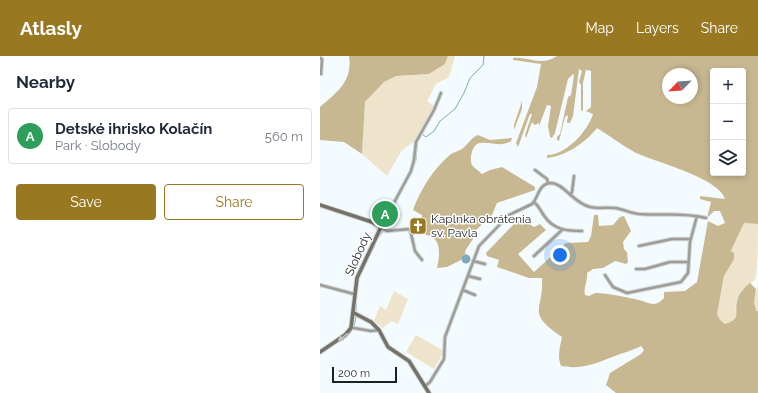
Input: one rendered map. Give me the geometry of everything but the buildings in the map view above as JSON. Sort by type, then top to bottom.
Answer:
[{"type":"street","points":[[320,58],[322,58],[320,74]]},
{"type":"street","name":"Slobody","points":[[320,352],[348,333],[352,325],[356,314],[354,294],[359,271],[411,171],[416,142],[434,110],[441,93]]},
{"type":"street","points":[[535,170],[547,179],[548,184]]},
{"type":"street","points":[[570,195],[572,192],[574,176]]},
{"type":"street","points":[[425,386],[430,382],[444,359],[445,337],[479,246],[506,218],[534,202],[540,189],[548,184],[558,185],[582,204],[595,208],[615,208],[639,214],[687,214],[706,218]]},
{"type":"street","points":[[534,202],[539,206],[548,221],[562,230],[582,230]]},
{"type":"street","points":[[320,205],[372,222],[382,229],[410,229]]},
{"type":"street","points":[[605,275],[616,289],[624,292],[633,292],[681,282],[688,273],[691,239],[697,216]]},
{"type":"street","points":[[416,220],[410,229],[415,251],[422,260]]},
{"type":"street","points":[[534,256],[562,230]]},
{"type":"street","points":[[639,246],[672,239],[691,239]]},
{"type":"street","points":[[473,261],[484,264]]},
{"type":"street","points":[[636,269],[645,269],[670,262],[689,262]]},
{"type":"street","points":[[468,276],[480,279]]},
{"type":"street","name":"Slobody","points":[[320,285],[354,294]]},
{"type":"street","points":[[463,290],[475,294]]},
{"type":"street","points":[[356,314],[368,320],[378,330],[388,347],[406,358],[412,364],[429,393]]},
{"type":"street","points":[[354,328],[371,331],[378,330]]},
{"type":"shaded area","points":[[349,56],[448,56],[445,64],[429,74],[396,76],[384,82],[365,102],[362,154],[344,142],[320,140],[320,107],[338,91],[346,79],[350,65]]},
{"type":"shaded area","points":[[448,56],[455,56],[449,77],[436,84],[427,101],[434,106],[415,141],[402,150],[387,176],[362,154],[365,102],[384,82],[396,76],[429,74],[445,64]]},
{"type":"shaded area","points":[[557,56],[758,56],[758,224],[744,223],[731,251],[734,253],[734,259],[724,276],[717,314],[720,320],[725,324],[734,320],[736,316],[737,301],[742,291],[750,283],[756,289],[754,302],[756,311],[758,311],[758,393],[616,393],[606,385],[610,373],[641,354],[644,350],[641,346],[589,365],[576,367],[561,366],[559,355],[562,337],[551,329],[540,316],[539,310],[542,278],[529,278],[497,267],[499,260],[487,256],[486,253],[513,225],[525,216],[528,223],[534,227],[540,224],[546,230],[518,254],[534,272],[566,243],[588,242],[591,236],[594,215],[598,215],[599,226],[613,225],[620,217],[624,216],[631,231],[623,242],[624,249],[627,252],[628,262],[626,264],[615,261],[603,268],[593,269],[587,273],[585,295],[589,296],[595,293],[603,293],[655,304],[664,298],[664,292],[685,291],[697,282],[708,221],[718,226],[725,223],[720,211],[714,211],[707,218],[711,202],[700,199],[700,196],[725,199],[720,191],[711,184],[686,172],[636,153],[597,128],[587,139],[575,148],[561,155],[547,158],[547,155],[554,154],[569,147],[586,128],[590,121],[593,114],[586,111],[591,107],[591,71],[586,70],[583,83],[583,111],[581,110],[581,85],[579,82],[582,71],[579,69],[573,116],[570,123],[567,123],[568,115],[565,117],[559,141],[557,140],[557,137],[560,134],[568,97],[571,95],[573,74],[568,79],[555,133],[552,138],[550,137],[548,126],[551,106],[547,105],[539,126],[539,123],[535,125],[532,122],[526,138],[525,135],[532,114],[530,114],[518,147],[516,143],[537,87],[541,64],[513,60],[513,58],[545,61]]},
{"type":"shaded area","points":[[522,101],[522,109],[514,130],[514,125]]},
{"type":"shaded area","points":[[478,135],[490,140],[512,138],[511,141],[503,144],[477,144],[473,149],[471,156],[471,162],[474,167],[482,174],[502,167],[535,187],[535,190],[497,203],[492,215],[473,233],[473,239],[465,251],[466,255],[464,254],[461,260],[447,267],[437,268],[439,247],[432,237],[421,231],[422,215],[413,210],[424,187],[439,166],[451,154],[462,149]]},
{"type":"shaded area","points":[[744,223],[758,224],[756,274],[755,279],[737,300],[736,317],[725,324],[720,320],[717,314],[724,276],[734,259],[731,252]]},
{"type":"shaded area","points":[[758,286],[758,311],[756,311],[753,302]]},
{"type":"shaded area","points":[[394,291],[408,299],[398,324],[391,321],[383,328],[374,321],[380,306],[386,310]]},
{"type":"shaded area","points":[[416,335],[444,351],[434,369],[406,352]]},
{"type":"water","points":[[466,254],[471,259],[466,264],[461,259]]},
{"type":"waterway","points":[[422,134],[426,137],[434,131],[440,121],[455,109],[470,78],[483,65],[484,56]]},
{"type":"waterway","points":[[378,238],[393,218],[396,202],[416,160],[417,146]]},
{"type":"waterway","points":[[356,301],[356,311]]},
{"type":"waterway","points":[[335,344],[350,334],[354,327],[356,317]]},
{"type":"place","name":"Detské ihrisko Kolačín","points":[[385,214]]},
{"type":"place","name":"Kaplnka obrátenia sv. Pavla","points":[[418,226]]}]
